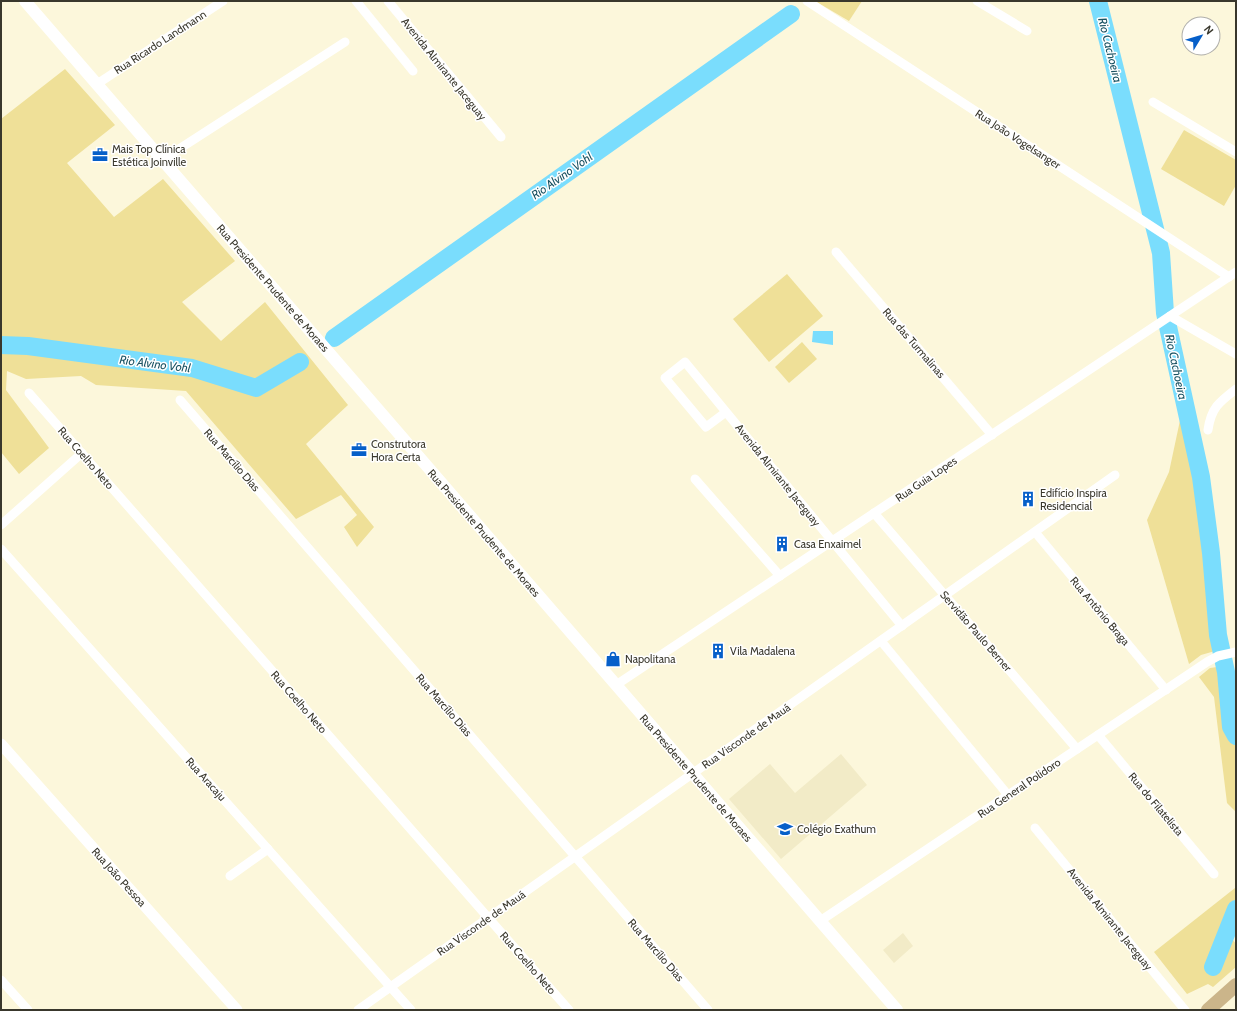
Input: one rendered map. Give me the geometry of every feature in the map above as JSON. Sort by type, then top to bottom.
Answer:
[{"type":"main road","name":"Rua Presidente Prudente de Moraes","points":[[25,1],[897,1010]]},
{"type":"main road","points":[[1208,1010],[1236,985]]},
{"type":"street","name":"Rua Ricardo Landmann","points":[[97,84],[223,1]]},
{"type":"street","points":[[356,1],[413,71]]},
{"type":"street","name":"Avenida Almirante Jaceguay","points":[[388,1],[500,138]]},
{"type":"street","name":"Rua João Vogelsanger","points":[[807,1],[1169,238],[1232,275]]},
{"type":"street","points":[[977,1],[1027,31]]},
{"type":"street","points":[[162,160],[345,42]]},
{"type":"street","points":[[1154,102],[1236,152]]},
{"type":"street","name":"Rua das Turmalinas","points":[[836,252],[992,435]]},
{"type":"street","name":"Rua Guia Lopes","points":[[616,685],[1232,275]]},
{"type":"street","points":[[1166,319],[1236,354]]},
{"type":"street","name":"Avenida Almirante Jaceguay","points":[[726,412],[706,427],[665,378],[685,362],[902,626]]},
{"type":"street","points":[[1208,430],[1210,417],[1213,410],[1218,403],[1236,389]]},
{"type":"street","name":"Rua Coelho Neto","points":[[29,393],[569,1010]]},
{"type":"street","name":"Rua Marcílio Dias","points":[[180,400],[708,1010]]},
{"type":"street","points":[[1,525],[82,453]]},
{"type":"street","name":"Rua Visconde de Mauá","points":[[358,1010],[1115,475]]},
{"type":"street","points":[[696,479],[780,576]]},
{"type":"street","name":"Servidão Paulo Berner","points":[[874,513],[1077,749]]},
{"type":"street","name":"Rua Antônio Braga","points":[[1035,532],[1166,690]]},
{"type":"street","name":"Rua Aracaju","points":[[1,549],[411,1010]]},
{"type":"street","points":[[881,640],[1008,795]]},
{"type":"street","name":"Rua General Polidoro","points":[[820,921],[1166,690],[1222,655],[1236,652]]},
{"type":"street","name":"Rua do Filatelista","points":[[1098,735],[1214,874]]},
{"type":"street","name":"Rua João Pessoa","points":[[1,744],[237,1010]]},
{"type":"street","name":"Avenida Almirante Jaceguay","points":[[1035,828],[1185,1010]]},
{"type":"street","points":[[230,876],[268,849]]},
{"type":"street","points":[[1,980],[28,1010]]},
{"type":"shaded area","points":[[815,1],[862,1],[849,21]]},
{"type":"shaded area","points":[[65,69],[115,125],[67,163],[114,217],[163,179],[235,261],[182,302],[221,341],[265,302],[348,405],[306,444],[374,527],[357,547],[344,527],[357,515],[341,495],[296,519],[186,391],[96,385],[81,376],[26,379],[7,371],[6,390],[49,448],[19,474],[1,452],[1,119]]},
{"type":"shaded area","points":[[1184,130],[1236,160],[1236,185],[1224,206],[1161,169]]},
{"type":"shaded area","points":[[787,274],[823,316],[769,362],[733,319]]},
{"type":"shaded area","points":[[802,342],[817,359],[789,383],[775,367]]},
{"type":"shaded area","points":[[1182,411],[1189,452],[1193,459],[1191,465],[1203,501],[1202,539],[1207,546],[1206,557],[1212,562],[1218,575],[1213,592],[1214,612],[1212,612],[1216,627],[1214,630],[1218,640],[1215,651],[1201,655],[1189,664],[1147,520],[1169,472]]},
{"type":"shaded area","points":[[1232,665],[1236,690],[1236,812],[1227,803],[1214,697],[1199,677],[1210,668]]},
{"type":"shaded area","name":"Colégio Exathum","points":[[841,754],[867,785],[781,859],[729,799],[770,764],[795,793]]},
{"type":"shaded area","points":[[1236,866],[1236,920],[1230,936],[1236,944],[1236,967],[1213,987],[1208,984],[1187,994],[1154,952],[1235,888]]},
{"type":"shaded area","points":[[903,933],[913,946],[894,963],[883,950]]},
{"type":"water","points":[[813,331],[833,331],[833,345],[812,342]]},
{"type":"waterway","name":"Rio Cachoeira","points":[[1098,1],[1161,253],[1165,313],[1201,477],[1211,553],[1218,635],[1226,672],[1231,727],[1236,736]]},
{"type":"waterway","name":"Rio Alvino Vohl","points":[[334,338],[791,14]]},
{"type":"waterway","name":"Rio Alvino Vohl","points":[[1,345],[28,346],[192,368],[256,388],[300,362]]},
{"type":"waterway","name":"Rio Cachoeira","points":[[1213,967],[1236,909]]},
{"type":"place","name":"Mais Top Clínica Estética Joinville","points":[[100,155]]},
{"type":"place","name":"Construtora Hora Certa","points":[[359,450]]},
{"type":"place","name":"Edifício Inspira Residencial","points":[[1028,499]]},
{"type":"place","name":"Casa Enxaimel","points":[[782,544]]},
{"type":"place","name":"Vila Madalena","points":[[718,651]]},
{"type":"place","name":"Napolitana","points":[[613,659]]},
{"type":"place","name":"Colégio Exathum","points":[[785,829]]}]
